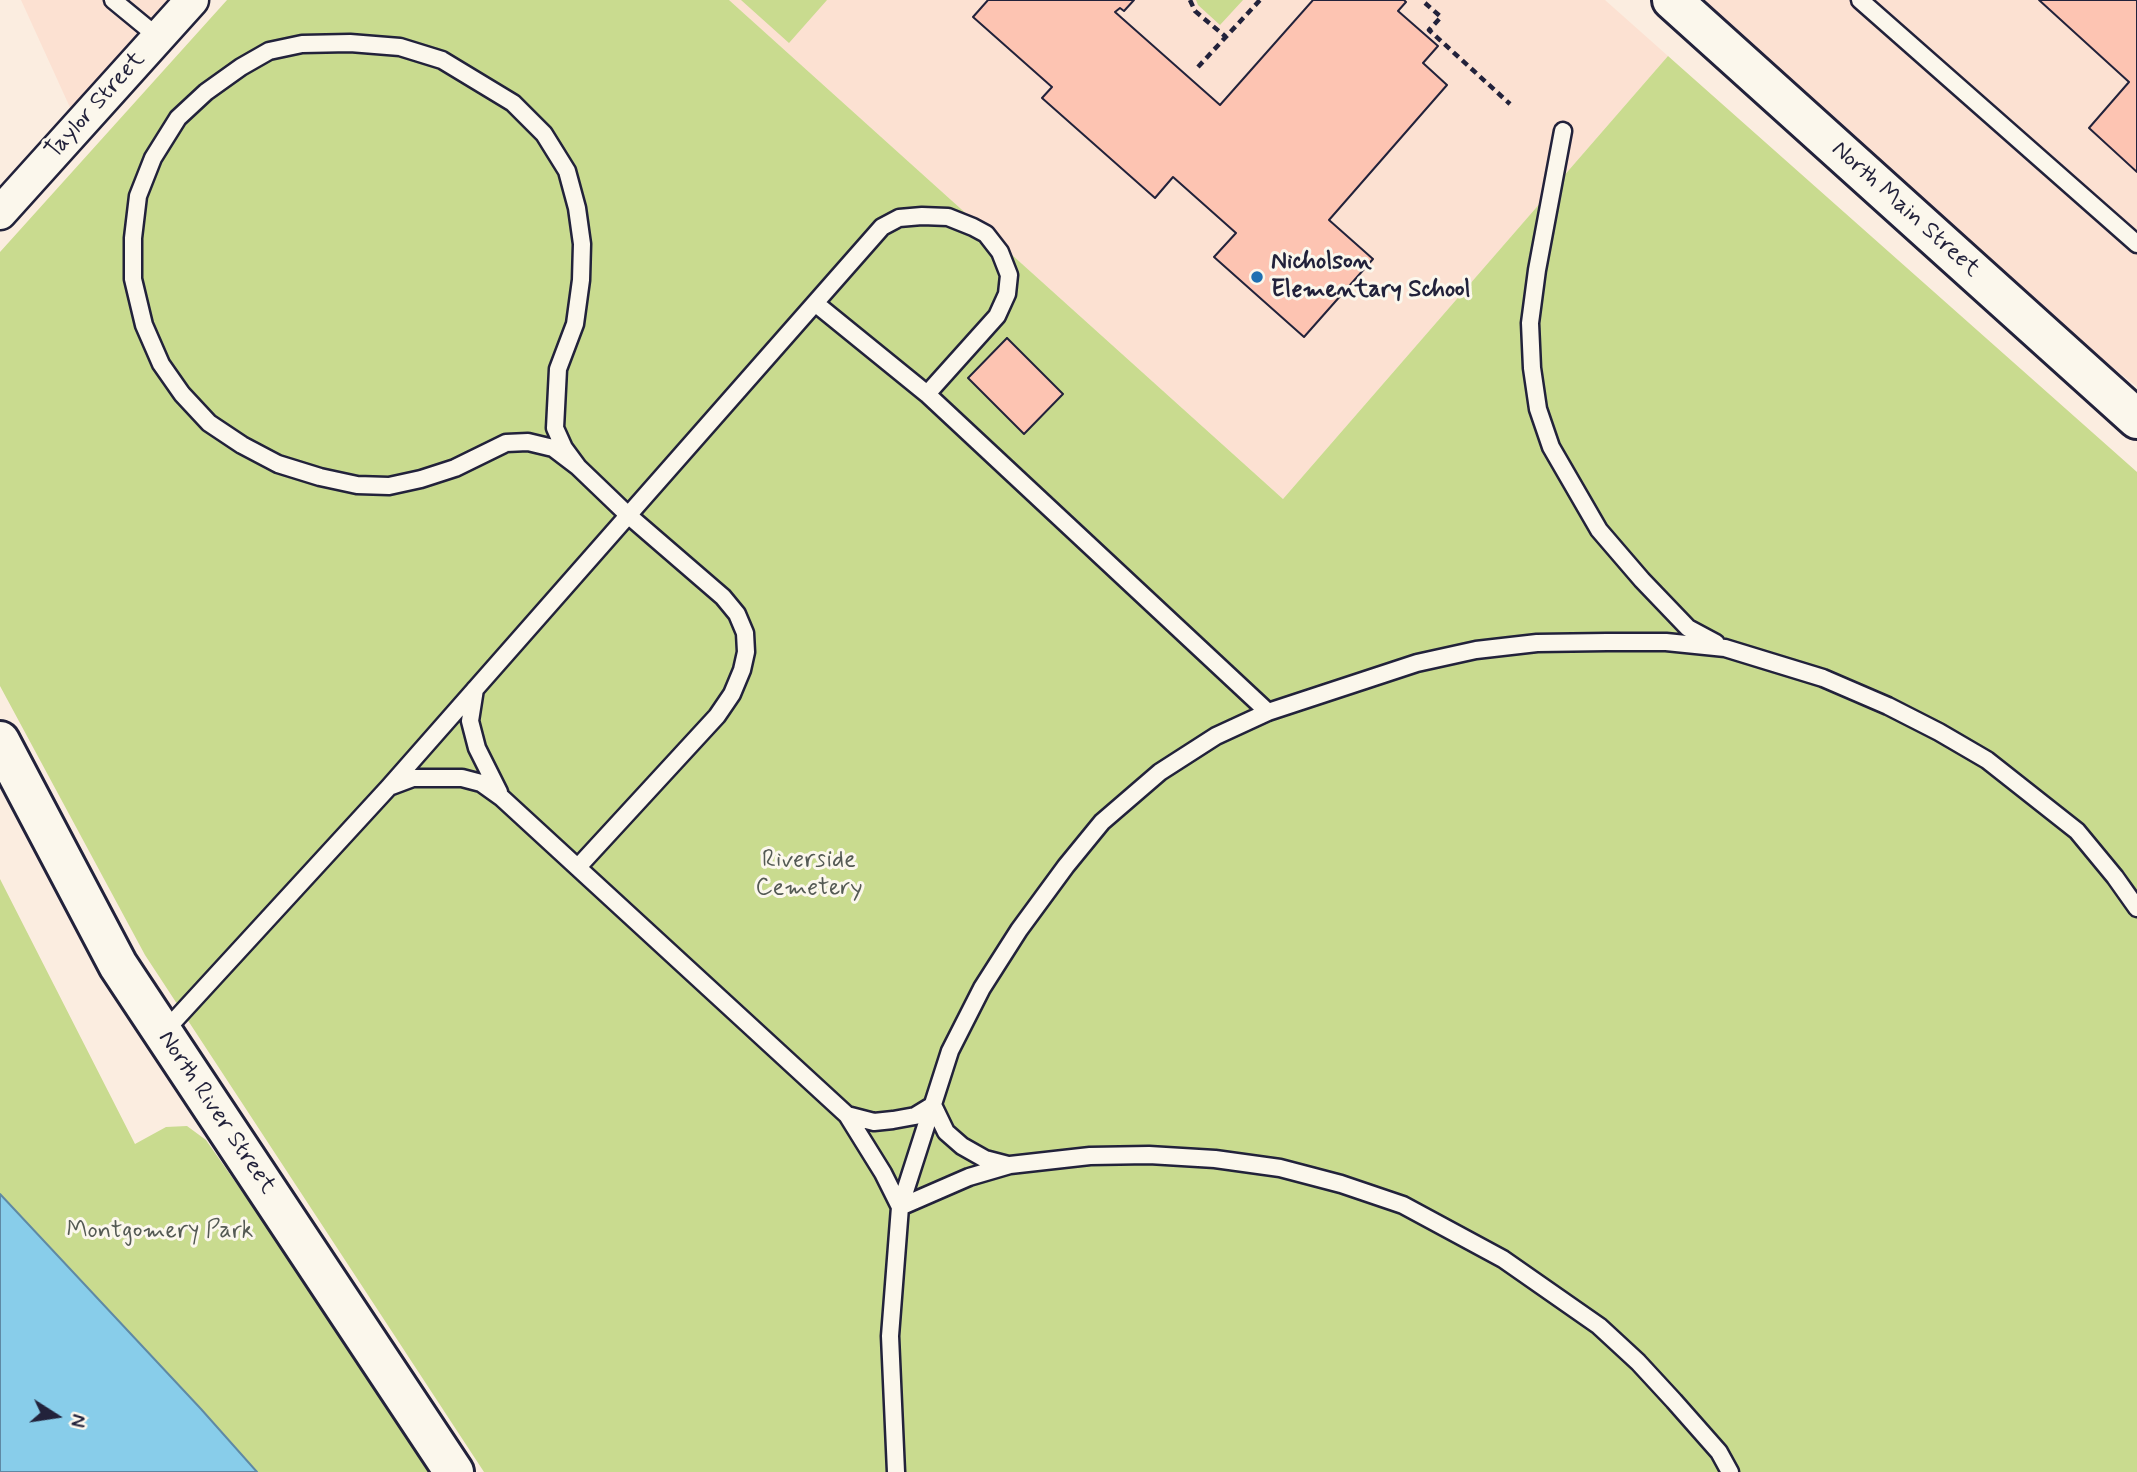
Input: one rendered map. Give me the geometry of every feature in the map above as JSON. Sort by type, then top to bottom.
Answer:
[{"type":"street","name":"Taylor Street","points":[[0,213],[192,0]]},
{"type":"street","name":"North Main Street","points":[[1672,0],[2137,419]]},
{"type":"street","name":"North River Street","points":[[0,741],[118,965],[454,1472]]},
{"type":"lane","points":[[113,0],[158,37]]},
{"type":"lane","points":[[1860,0],[2137,244]]},
{"type":"lane","points":[[578,467],[564,448],[555,428],[558,369],[575,324],[581,280],[582,244],[577,208],[567,171],[544,134],[513,103],[442,60],[400,47],[350,43],[302,44],[269,51],[240,67],[206,92],[178,118],[153,158],[138,196],[133,238],[133,279],[144,325],[161,364],[182,394],[209,424],[242,446],[278,464],[357,485],[389,486],[421,479],[455,468],[506,443],[528,442],[553,448],[578,467],[628,515],[723,597],[737,614],[745,633],[746,652],[732,694],[717,716],[578,867]]},
{"type":"lane","points":[[1563,131],[1530,323],[1532,368],[1538,409],[1551,447],[1599,530],[1688,628],[1725,648]]},
{"type":"lane","points":[[163,1034],[389,787],[882,227],[899,218],[948,217],[986,234],[1000,252],[1009,275],[1007,294],[997,316],[927,394]]},
{"type":"lane","points":[[815,303],[927,394],[1268,712]]},
{"type":"lane","points":[[895,1472],[890,1336],[900,1206],[950,1051],[982,988],[1026,919],[1102,822],[1160,772],[1216,736],[1268,712],[1417,663],[1476,650],[1537,643],[1607,642],[1666,642],[1725,648],[1823,678],[1888,706],[1987,760],[2077,831],[2137,908]]},
{"type":"lane","points":[[475,689],[470,721],[482,759],[502,798]]},
{"type":"lane","points":[[389,787],[413,778],[461,778],[481,783],[502,798],[847,1115],[900,1206]]},
{"type":"lane","points":[[847,1115],[874,1122],[893,1120],[915,1116],[933,1105]]},
{"type":"lane","points":[[933,1105],[946,1132],[962,1146],[985,1159],[1010,1165]]},
{"type":"lane","points":[[900,1206],[969,1177],[1010,1165],[1090,1156],[1149,1155],[1215,1159],[1280,1168],[1341,1184],[1403,1205],[1503,1259],[1599,1326],[1638,1362],[1674,1401],[1719,1452],[1730,1472]]},
{"type":"path","points":[[1190,0],[1195,11],[1226,37]]},
{"type":"path","points":[[1198,67],[1260,0]]},
{"type":"path","points":[[1424,1],[1441,17],[1429,30],[1510,104]]},
{"type":"shaded area","points":[[21,0],[176,0],[73,114]]},
{"type":"shaded area","name":"Nicholson Elementary School","points":[[729,0],[1605,0],[1668,56],[1283,499]]},
{"type":"shaded area","points":[[1660,0],[2137,0],[2137,387]]},
{"type":"green space","name":"Riverside Cemetery","points":[[227,0],[729,0],[1283,499],[1668,56],[2137,472],[2137,1472],[484,1472],[145,955],[0,686],[0,252]]},
{"type":"green space","points":[[741,0],[827,0],[789,43]]},
{"type":"green space","points":[[1196,0],[1243,0],[1220,25]]},
{"type":"green space","name":"Montgomery Park","points":[[0,879],[135,1144],[166,1127],[187,1126],[206,1140],[438,1472],[257,1472],[0,1194]]},
{"type":"water","points":[[0,1194],[201,1409],[257,1472],[0,1472]]},
{"type":"building","points":[[988,0],[1134,0],[1124,11],[1120,8],[1115,12],[1220,105],[1313,0],[1404,0],[1406,2],[1398,11],[1438,46],[1423,63],[1447,85],[1329,220],[1373,259],[1304,337],[1214,257],[1236,233],[1173,177],[1155,198],[1042,98],[1052,87],[973,17]]},
{"type":"building","points":[[2039,0],[2137,0],[2137,172],[2089,128],[2129,82]]},
{"type":"building","points":[[1007,338],[1063,394],[1024,434],[968,378]]},
{"type":"place","name":"Nicholson Elementary School","points":[[1257,277]]}]
